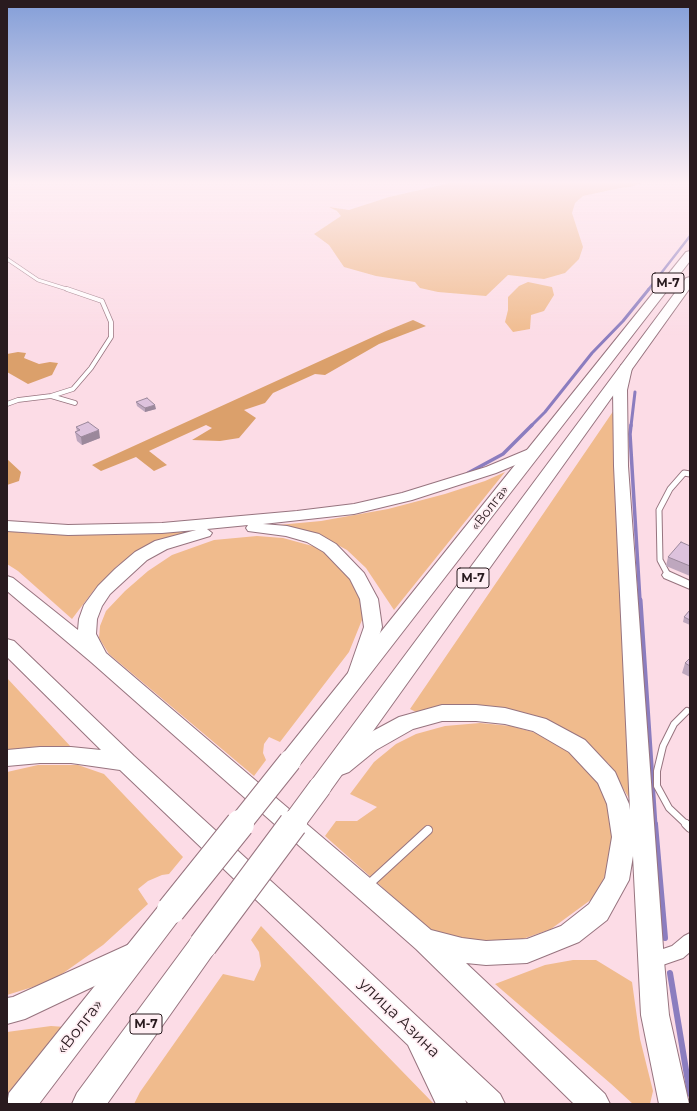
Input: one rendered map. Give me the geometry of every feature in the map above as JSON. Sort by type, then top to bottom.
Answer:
[{"type":"highway","name":"«Волга»","points":[[20,1104],[171,910],[358,676],[690,254]]},
{"type":"highway","name":"«Волга»","points":[[321,785],[690,280]]},
{"type":"highway","name":"М-7","points":[[88,1104],[321,785]]},
{"type":"main road","points":[[626,368],[620,390],[621,466],[650,962],[656,1015],[674,1104]]},
{"type":"main road","points":[[7,526],[68,530],[162,528],[296,516],[354,509],[406,497],[491,470],[534,452]]},
{"type":"main road","points":[[98,657],[87,634],[88,619],[93,605],[104,590],[141,556],[162,545],[182,538],[219,530],[258,528],[287,531],[313,538],[330,548],[346,563],[358,578],[369,599],[373,627],[358,676]]},
{"type":"main road","points":[[7,582],[98,657],[425,941],[595,1104]]},
{"type":"main road","name":"улица Азина","points":[[7,646],[126,762],[309,932],[490,1104]]},
{"type":"main road","points":[[321,785],[368,744],[406,723],[442,713],[476,713],[505,716],[539,725],[577,746],[607,778],[618,804],[624,837],[617,880],[598,912],[570,934],[527,951],[486,953],[462,950],[425,941]]},
{"type":"main road","points":[[7,758],[40,755],[71,755],[126,762]]},
{"type":"main road","points":[[7,1011],[15,1010],[139,951]]},
{"type":"main road","points":[[417,1035],[452,1104]]},
{"type":"main road","points":[[108,1104],[135,1040]]},
{"type":"street","points":[[668,575],[690,585]]},
{"type":"street","points":[[650,962],[677,952],[690,941]]},
{"type":"lane","points":[[7,259],[38,280],[85,294],[102,301],[111,322],[111,337],[91,368],[73,389],[51,396],[18,400],[7,404]]},
{"type":"lane","points":[[51,396],[76,403]]},
{"type":"lane","points":[[668,575],[660,560],[659,510],[670,489],[684,472],[690,474]]},
{"type":"lane","points":[[687,711],[674,724],[663,746],[657,771],[657,786],[668,808],[690,828]]},
{"type":"lane","points":[[364,888],[428,830]]},
{"type":"shaded area","points":[[314,234],[579,234],[583,247],[579,259],[565,273],[544,279],[508,275],[486,296],[438,292],[420,288],[415,282],[376,276],[344,267],[329,245]]},
{"type":"shaded area","points":[[528,282],[552,287],[554,295],[544,311],[531,315],[530,329],[513,332],[505,322],[508,310],[508,297],[519,286]]},
{"type":"shaded area","points":[[413,320],[426,326],[379,344],[325,375],[315,374],[273,393],[265,403],[244,410],[256,418],[239,438],[220,441],[192,440],[212,428],[206,425],[149,451],[167,465],[154,471],[136,457],[101,471],[92,465],[386,331]]},
{"type":"shaded area","points":[[18,352],[26,353],[24,358],[39,364],[50,362],[58,363],[52,375],[28,384],[7,372],[7,354]]},
{"type":"shaded area","points":[[614,410],[630,800],[609,764],[577,736],[437,708],[416,712],[410,709]]},
{"type":"shaded area","points":[[7,459],[21,472],[19,481],[7,485]]},
{"type":"shaded area","points":[[505,472],[394,610],[366,568],[347,550],[321,536],[278,525],[321,521],[388,509],[445,494],[485,481]]},
{"type":"shaded area","points":[[200,529],[143,549],[117,566],[94,590],[72,619],[18,571],[7,564],[7,531],[35,534],[117,535]]},
{"type":"shaded area","points":[[257,536],[283,538],[316,547],[339,562],[359,592],[364,615],[349,652],[280,742],[269,737],[264,744],[263,753],[266,760],[254,776],[109,654],[99,638],[100,626],[106,611],[125,591],[148,571],[172,555],[214,540]]},
{"type":"shaded area","points":[[7,678],[72,748],[7,751]]},
{"type":"shaded area","points":[[480,723],[511,726],[547,736],[578,756],[597,775],[613,815],[614,855],[596,896],[551,929],[503,946],[464,942],[429,929],[325,836],[336,821],[357,821],[377,807],[350,794],[374,762],[396,744],[416,734],[445,726]]},
{"type":"shaded area","points":[[38,765],[78,765],[104,774],[183,857],[169,874],[162,875],[148,881],[138,889],[148,904],[103,945],[52,981],[7,995],[7,772]]},
{"type":"shaded area","points":[[261,926],[434,1104],[134,1104],[140,1092],[223,974],[254,981],[261,966],[259,952],[251,940]]},
{"type":"shaded area","points":[[573,960],[596,960],[632,982],[640,1039],[653,1091],[650,1104],[633,1104],[495,984],[545,965]]},
{"type":"shaded area","points":[[51,1026],[65,1027],[7,1100],[7,1032]]},
{"type":"building","points":[[147,398],[155,405],[145,408],[136,402]]},
{"type":"building","points":[[88,422],[99,430],[81,437],[75,432],[80,430],[76,427]]},
{"type":"building","points":[[681,542],[690,546],[690,566],[668,557]]},
{"type":"building","points":[[690,610],[690,620],[684,617]]},
{"type":"building","points":[[690,658],[690,666],[685,663]]},
{"type":"waterway","points":[[648,290],[690,236]]},
{"type":"waterway","points":[[468,473],[503,454],[545,412],[592,353],[623,321],[649,289]]},
{"type":"waterway","points":[[631,426],[635,392]]},
{"type":"waterway","points":[[631,425],[630,434],[640,601]]},
{"type":"waterway","points":[[640,600],[655,825]]},
{"type":"waterway","points":[[655,824],[665,938]]},
{"type":"waterway","points":[[670,973],[690,1094]]}]
